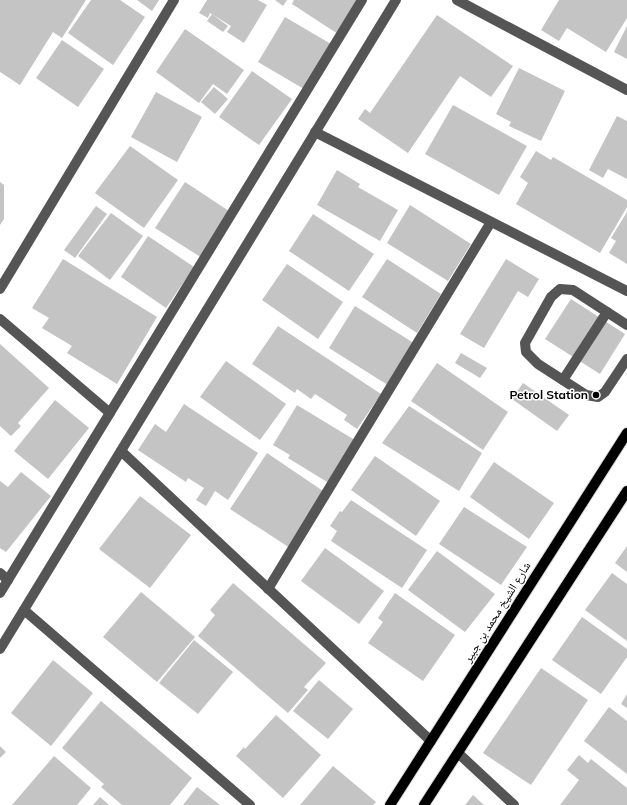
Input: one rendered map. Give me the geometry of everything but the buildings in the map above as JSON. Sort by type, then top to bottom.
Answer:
[{"type":"main road","name":"شارع الشيخ محمد بن جبير","points":[[390,805],[627,433]]},
{"type":"main road","points":[[424,805],[627,491]]},
{"type":"street","points":[[0,289],[174,0]]},
{"type":"street","points":[[0,593],[362,0]]},
{"type":"street","points":[[0,649],[396,0]]},
{"type":"street","points":[[457,0],[627,90]]},
{"type":"street","points":[[315,132],[627,291]]},
{"type":"street","points":[[268,589],[491,222]]},
{"type":"street","points":[[626,364],[605,392],[598,397],[586,395],[538,364],[526,352],[525,343],[551,296],[560,289],[573,290],[627,325]]},
{"type":"street","points":[[563,380],[607,312]]},
{"type":"street","points":[[0,319],[110,413]]},
{"type":"street","points":[[121,451],[431,741]]},
{"type":"street","points":[[0,573],[8,580]]},
{"type":"street","points":[[24,610],[250,805]]},
{"type":"street","points":[[458,753],[514,805]]},
{"type":"place","name":"Petrol Station","points":[[596,395]]}]
